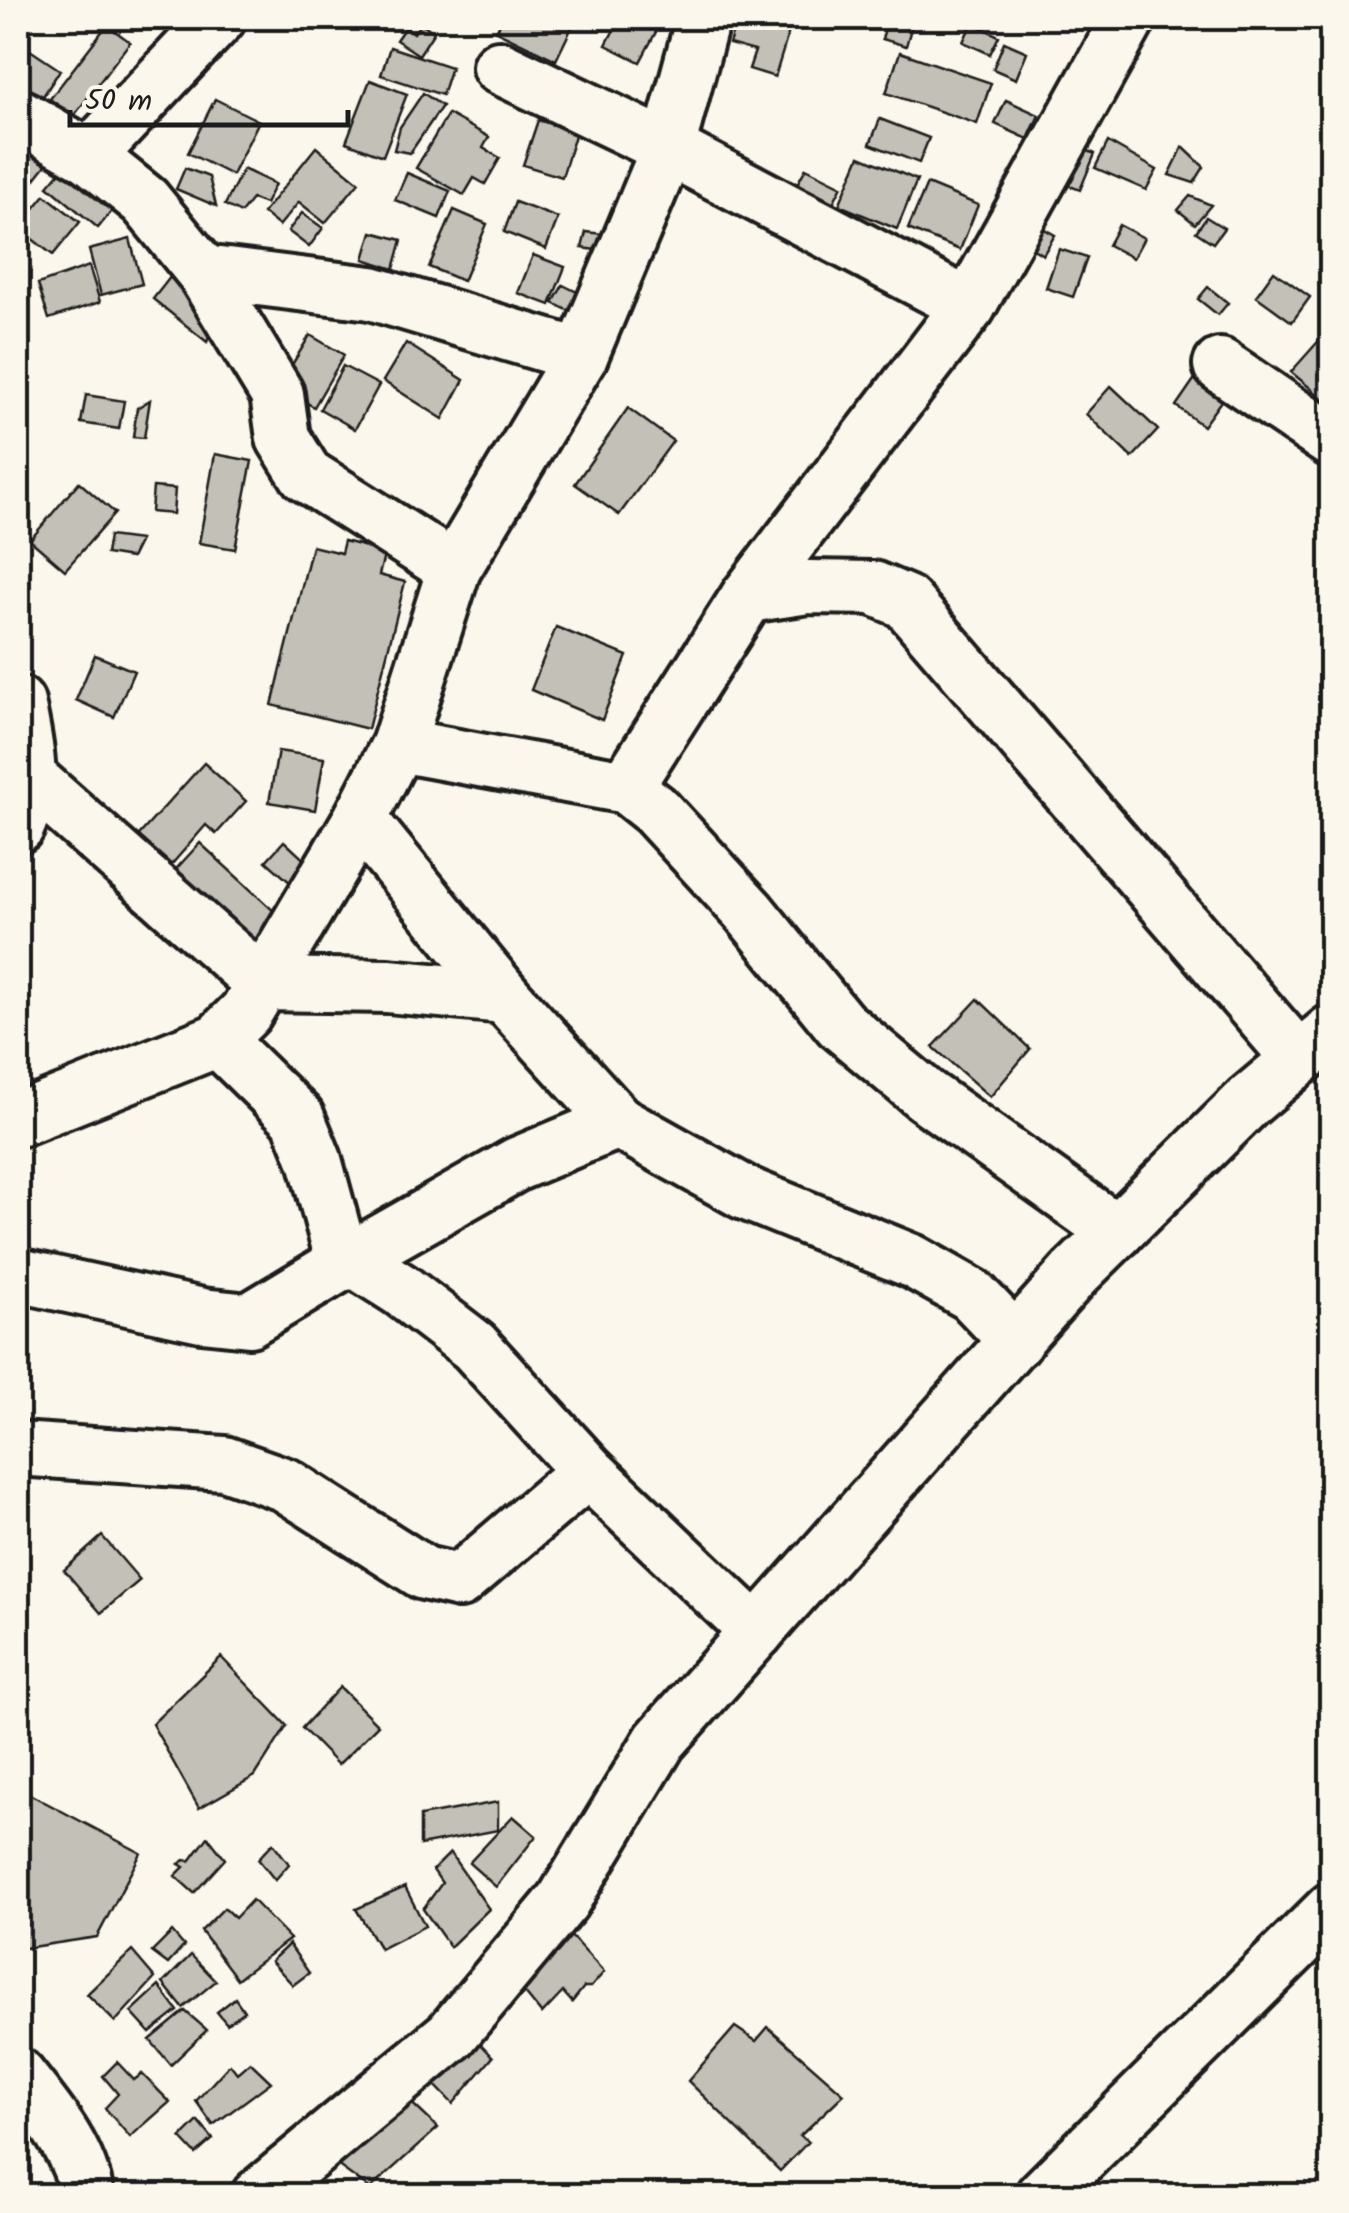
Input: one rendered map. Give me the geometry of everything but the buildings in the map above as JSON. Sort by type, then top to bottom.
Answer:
[{"type":"street","points":[[89,156],[219,18]]},
{"type":"street","points":[[18,1120],[218,1040],[246,1012],[360,819],[398,745],[454,569],[581,356],[668,148],[704,18]]},
{"type":"street","points":[[626,787],[748,596],[969,306],[1129,18]]},
{"type":"street","points":[[499,67],[668,148],[969,306]]},
{"type":"street","points":[[18,115],[89,156],[145,201],[204,272],[277,394],[282,438],[306,475],[454,569]]},
{"type":"street","points":[[204,272],[371,293],[581,356]]},
{"type":"street","points":[[1220,365],[1332,441]]},
{"type":"street","points":[[258,2196],[452,2035],[563,1901],[660,1742],[1074,1274],[1250,1102],[1315,1045],[906,602],[873,588],[808,587],[748,596]]},
{"type":"street","points":[[18,703],[29,777],[18,826]]},
{"type":"street","points":[[398,745],[626,787],[654,810],[748,910],[840,1024],[925,1095],[1117,1232]]},
{"type":"street","points":[[29,777],[262,984],[388,986],[505,997]]},
{"type":"street","points":[[360,819],[505,997],[618,1122],[745,1193],[912,1261],[972,1295],[1016,1341]]},
{"type":"street","points":[[218,1040],[298,1118],[343,1263]]},
{"type":"street","points":[[18,1275],[202,1314],[249,1320],[517,1164],[618,1122]]},
{"type":"street","points":[[343,1263],[360,1264],[474,1346],[588,1471],[757,1632]]},
{"type":"street","points":[[18,1449],[224,1463],[286,1485],[424,1573],[459,1580],[588,1471]]},
{"type":"street","points":[[1042,2196],[1332,1909]]},
{"type":"street","points":[[18,2075],[62,2134],[84,2175],[88,2196]]}]
